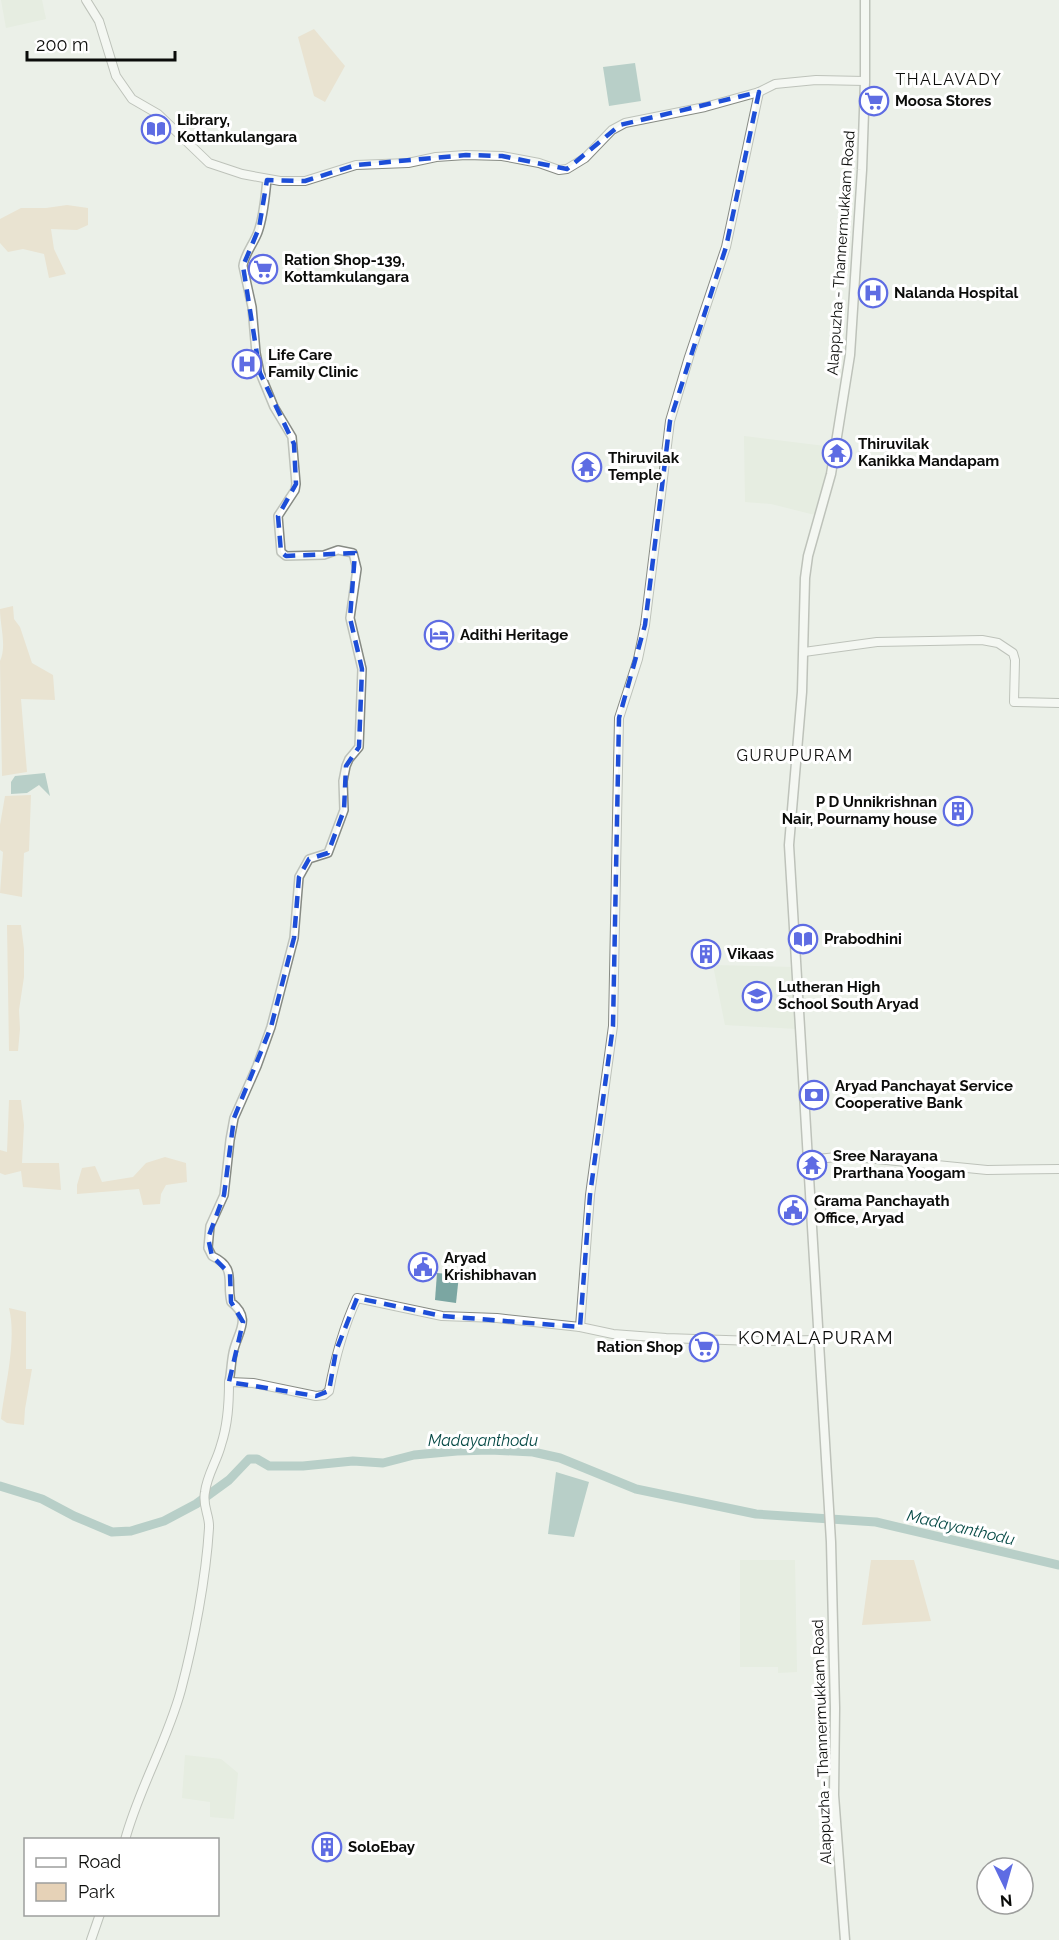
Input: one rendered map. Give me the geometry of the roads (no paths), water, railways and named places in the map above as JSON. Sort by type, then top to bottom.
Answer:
[{"type":"main road","points":[[86,0],[99,21],[116,76],[132,99],[158,114],[209,163],[267,180],[305,181],[356,165],[408,163],[466,155],[502,156],[539,163],[560,170],[567,169],[585,158],[604,137],[620,124],[705,107],[759,92],[771,85],[816,80],[865,81]]},
{"type":"main road","name":"Alappuzha - Thannermukkam Road","points":[[845,1940],[834,1795],[835,1708],[831,1542],[789,845],[804,652],[805,578],[808,556],[831,474],[850,355],[856,285],[865,81],[865,0]]},
{"type":"main road","points":[[580,1327],[590,1195],[612,1026],[619,718],[638,659],[645,625],[670,421],[726,248],[759,92]]},
{"type":"main road","points":[[804,652],[906,640],[973,640],[998,643],[1009,649],[1015,660],[1014,702],[1059,703]]},
{"type":"main road","points":[[808,1160],[846,1156],[987,1170],[1059,1168]]},
{"type":"main road","points":[[125,1838],[131,1816],[164,1741],[181,1690],[207,1556],[210,1524],[203,1501],[207,1481],[221,1447],[229,1413],[229,1382],[253,1383],[316,1396],[324,1395],[329,1390],[336,1351],[347,1318],[357,1298],[442,1316],[496,1318],[580,1327],[613,1334],[755,1341],[818,1340]]},
{"type":"main road","points":[[91,1940],[99,1916]]},
{"type":"street","points":[[229,1382],[233,1354],[243,1322],[238,1308],[231,1302],[230,1274],[222,1261],[212,1256],[208,1248],[210,1226],[224,1195],[234,1118],[271,1027],[291,949],[297,915],[296,895],[299,877],[309,859],[328,853],[344,810],[343,781],[349,759],[359,747],[362,669],[350,618],[357,569],[353,553],[338,550],[324,555],[286,556],[280,552],[278,516],[295,490],[296,484],[294,444],[260,373],[252,307],[243,266],[259,228],[267,180]]},
{"type":"water","points":[[635,63],[641,101],[609,106],[603,67]]},
{"type":"water","points":[[45,773],[50,796],[39,785],[27,793],[11,794],[11,782],[15,776]]},
{"type":"water","points":[[437,1273],[459,1275],[456,1303],[435,1300]]},
{"type":"water","points":[[556,1472],[589,1482],[574,1537],[548,1534]]},
{"type":"waterway","name":"Madayanthodu","points":[[0,1486],[42,1499],[112,1532],[131,1531],[164,1521],[196,1504],[229,1480],[249,1459],[257,1459],[269,1466],[303,1466],[353,1461],[383,1463],[414,1455],[457,1451],[533,1452],[560,1458],[636,1489],[756,1514],[876,1522],[1059,1565]]},
{"type":"place","name":"Moosa Stores","points":[[874,101]]},
{"type":"place","name":"Library, Kottankulangara","points":[[156,129]]},
{"type":"place","name":"Ration Shop-139, Kottamkulangara","points":[[263,269]]},
{"type":"place","name":"Nalanda Hospital","points":[[873,293]]},
{"type":"place","name":"Life Care Family Clinic","points":[[247,364]]},
{"type":"place","name":"Thiruvilak Kanikka Mandapam","points":[[837,453]]},
{"type":"place","name":"Thiruvilak Temple","points":[[587,467]]},
{"type":"place","name":"Adithi Heritage","points":[[439,635]]},
{"type":"place","name":"P D Unnikrishnan Nair, Pournamy house","points":[[958,811]]},
{"type":"place","name":"Prabodhini","points":[[803,939]]},
{"type":"place","name":"Vikaas","points":[[706,954]]},
{"type":"place","name":"Lutheran High School South Aryad","points":[[757,996]]},
{"type":"place","name":"Aryad Panchayat Service Cooperative Bank","points":[[814,1095]]},
{"type":"place","name":"Sree Narayana Prarthana Yoogam","points":[[812,1165]]},
{"type":"place","name":"Grama Panchayath Office, Aryad","points":[[793,1210]]},
{"type":"place","name":"Aryad Krishibhavan","points":[[423,1267]]},
{"type":"place","name":"Ration Shop","points":[[704,1347]]},
{"type":"place","name":"SoloEbay","points":[[327,1847]]},
{"type":"district","name":"THALAVADY","points":[[949,79]]},
{"type":"district","name":"GURUPURAM","points":[[795,755]]},
{"type":"district","name":"KOMALAPURAM","points":[[816,1338]]}]
